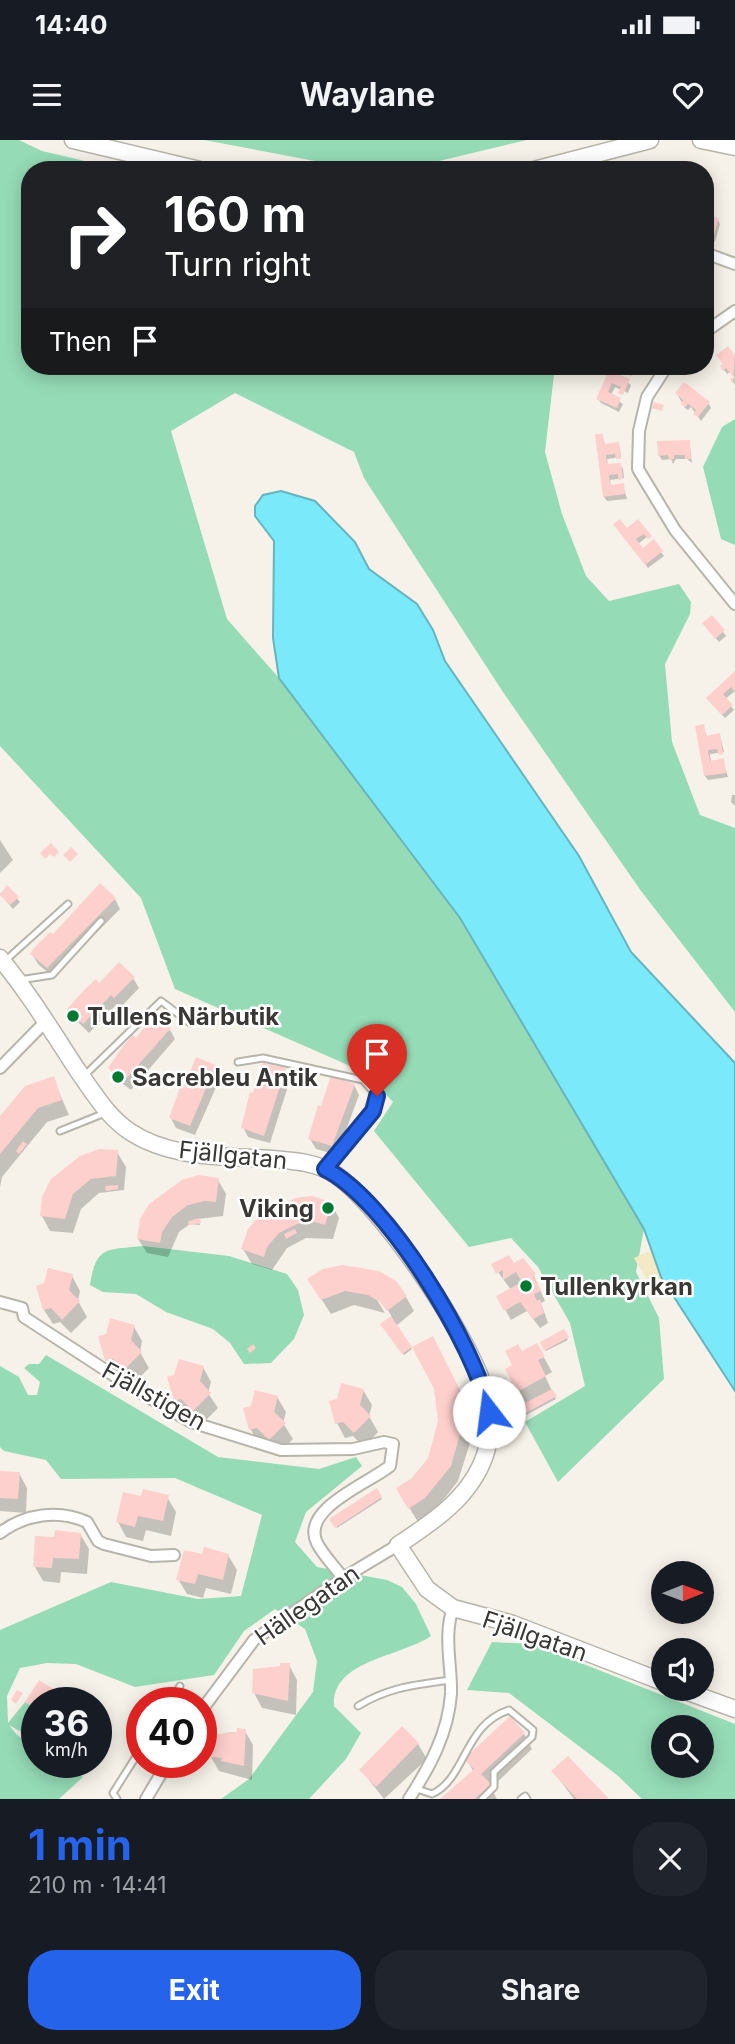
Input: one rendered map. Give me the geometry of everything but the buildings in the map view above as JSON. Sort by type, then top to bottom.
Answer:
[{"type":"street","points":[[73,140],[162,161]]},
{"type":"street","points":[[569,161],[650,140]]},
{"type":"street","points":[[701,140],[735,147]]},
{"type":"street","points":[[714,256],[735,264]]},
{"type":"street","points":[[714,326],[735,311]]},
{"type":"street","points":[[661,375],[647,397],[639,430],[638,469],[674,530],[735,604]]},
{"type":"street","name":"Fjällgatan","points":[[2,960],[107,1111],[128,1131],[163,1147],[295,1161],[325,1169],[362,1198],[405,1250],[433,1292],[473,1363],[486,1400],[490,1432],[477,1474],[462,1494],[432,1523],[398,1545],[427,1589],[453,1608],[513,1624],[651,1677]]},
{"type":"street","points":[[0,1068],[45,1022]]},
{"type":"street","name":"Fjällstigen","points":[[0,1302],[22,1308],[24,1317],[136,1390],[191,1422],[281,1450],[353,1450],[384,1442],[393,1444],[390,1466],[325,1508],[314,1524],[316,1542],[343,1578]]},
{"type":"street","points":[[0,1533],[31,1517],[52,1516],[88,1522],[98,1541],[110,1546],[151,1556],[174,1555]]},
{"type":"street","name":"Hällegatan","points":[[217,1690],[254,1640],[343,1578],[398,1545]]},
{"type":"street","points":[[409,1799],[442,1739],[451,1680],[448,1634],[453,1608]]},
{"type":"street","points":[[713,1701],[735,1709]]},
{"type":"street","points":[[146,1799],[158,1778]]},
{"type":"lane","points":[[2,960],[68,904]]},
{"type":"lane","points":[[16,980],[52,975],[101,921]]},
{"type":"lane","points":[[83,1077],[161,1002],[190,1023]]},
{"type":"lane","points":[[238,1062],[262,1058],[363,1080],[371,1085],[377,1096],[373,1111],[325,1169]]},
{"type":"lane","points":[[60,1131],[107,1111]]},
{"type":"lane","points":[[358,1706],[377,1694],[404,1685],[451,1680]]},
{"type":"lane","points":[[416,1788],[432,1794],[441,1790],[454,1777],[461,1757],[481,1730],[498,1714],[509,1710],[526,1721],[533,1730],[532,1737],[494,1772],[494,1787],[482,1799]]},
{"type":"lane","points":[[117,1799],[113,1793],[126,1772]]},
{"type":"lane","points":[[522,1799],[525,1796],[527,1799]]},
{"type":"green space","points":[[0,140],[19,140],[42,151],[85,161],[21,161],[21,375],[554,375],[545,452],[562,514],[586,576],[609,601],[679,584],[691,602],[690,614],[665,664],[672,742],[700,815],[735,828],[735,1012],[641,891],[503,692],[364,478],[354,452],[235,393],[171,431],[227,619],[279,678],[460,918],[644,1229],[636,1272],[659,1318],[664,1379],[558,1482],[525,1422],[585,1386],[570,1323],[538,1267],[511,1238],[469,1247],[374,1131],[393,1102],[366,1073],[175,989],[141,898],[0,746]]},
{"type":"green space","points":[[204,140],[527,140],[439,161],[315,161]]},
{"type":"green space","points":[[735,419],[735,545],[721,539],[703,467],[722,427]]},
{"type":"green space","points":[[143,1246],[229,1256],[287,1274],[298,1290],[304,1315],[294,1339],[271,1363],[244,1364],[230,1343],[213,1329],[166,1312],[136,1294],[103,1292],[90,1285],[96,1263],[105,1252]]},
{"type":"green space","points":[[46,1355],[218,1457],[319,1469],[356,1457],[362,1466],[306,1512],[295,1542],[317,1567],[387,1580],[402,1587],[416,1604],[431,1636],[355,1669],[344,1679],[336,1691],[334,1706],[361,1733],[346,1759],[309,1799],[221,1799],[249,1779],[313,1692],[317,1661],[305,1629],[275,1609],[244,1631],[214,1675],[135,1687],[76,1664],[47,1663],[20,1668],[7,1696],[8,1723],[21,1707],[21,1732],[9,1725],[21,1738],[21,1778],[82,1778],[59,1799],[0,1799],[0,1630],[111,1582],[198,1599],[241,1596],[262,1515],[175,1478],[61,1479],[46,1460],[4,1451],[0,1447],[0,1366],[19,1377],[28,1395],[37,1395],[40,1382],[24,1368],[29,1364],[39,1364]]},
{"type":"green space","points":[[492,1642],[533,1644],[651,1691],[651,1701],[677,1701],[712,1715],[651,1715],[651,1778],[714,1778],[714,1716],[735,1724],[735,1799],[642,1799],[617,1775],[509,1693],[467,1690]]},
{"type":"sand","points":[[650,1251],[671,1291],[657,1297],[634,1258]]},
{"type":"water","points":[[281,491],[315,501],[355,542],[369,569],[417,604],[433,630],[445,661],[579,856],[631,952],[735,1063],[735,1391],[661,1277],[644,1229],[460,918],[279,678],[273,638],[274,541],[255,516],[255,506],[263,495]]},
{"type":"place","name":"Tullens Närbutik","points":[[73,1016]]},
{"type":"place","name":"Sacrebleu Antik","points":[[118,1077]]},
{"type":"place","name":"Viking","points":[[328,1208]]},
{"type":"place","name":"Tullenkyrkan","points":[[526,1286]]},
{"type":"route","points":[[377,1096],[373,1111],[325,1169],[334,1173],[362,1198],[405,1250],[433,1292],[473,1363],[484,1387],[489,1412]]}]
